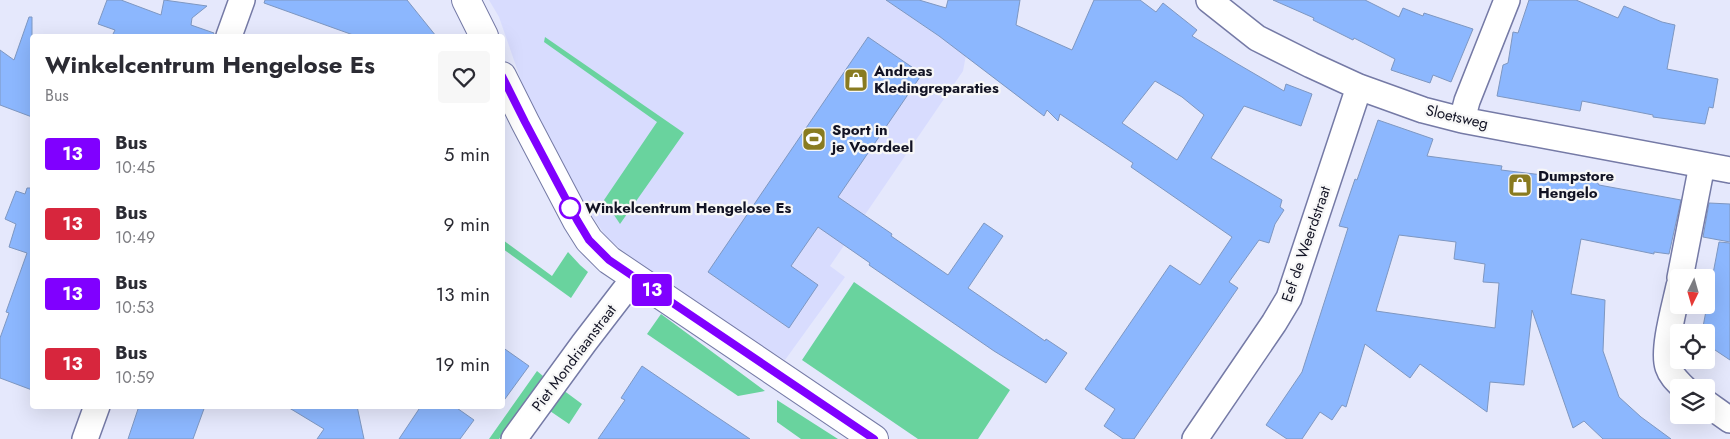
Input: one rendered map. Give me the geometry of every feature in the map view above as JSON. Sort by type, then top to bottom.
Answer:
[{"type":"street","points":[[230,34],[242,0]]},
{"type":"street","points":[[466,0],[483,34]]},
{"type":"street","name":"Sloetsweg","points":[[1209,0],[1257,38],[1359,87],[1423,110],[1462,120],[1730,170]]},
{"type":"street","points":[[1462,120],[1467,101],[1507,0]]},
{"type":"street","points":[[505,82],[577,220],[589,240],[609,260],[874,439]]},
{"type":"street","name":"Eef de Weerdstraat","points":[[1195,439],[1289,298],[1359,87]]},
{"type":"street","points":[[1682,269],[1702,164]]},
{"type":"street","name":"Piet Mondriaanstraat","points":[[514,439],[634,278]]},
{"type":"street","points":[[1673,314],[1666,351],[1667,366],[1674,379]]},
{"type":"street","points":[[85,439],[96,409]]},
{"type":"street","points":[[1715,409],[1730,420]]},
{"type":"shaded area","points":[[489,0],[886,0],[966,55],[963,71],[830,266],[845,277],[785,360],[736,330],[633,259],[607,238],[586,207],[524,89],[499,17]]},
{"type":"green space","points":[[545,37],[684,133],[620,224],[604,200],[657,122],[544,42]]},
{"type":"green space","points":[[505,241],[552,276],[568,252],[588,272],[571,298],[505,250]]},
{"type":"green space","points":[[854,282],[1010,390],[978,439],[918,439],[802,360]]},
{"type":"green space","points":[[661,314],[765,391],[738,396],[647,334]]},
{"type":"green space","points":[[537,371],[543,376],[499,439],[489,439]]},
{"type":"green space","points":[[563,390],[582,404],[569,424],[550,411]]},
{"type":"green space","points":[[777,400],[838,439],[801,439],[777,422]]},
{"type":"building","points":[[107,0],[121,0],[161,15],[164,0],[207,6],[192,18],[191,25],[214,33],[113,34],[115,30],[98,24]]},
{"type":"building","points":[[265,0],[407,0],[434,34],[350,34],[264,3]]},
{"type":"building","points":[[886,0],[919,0],[946,8],[948,0],[1020,0],[1016,25],[1072,50],[1094,0],[1140,0],[1156,12],[1163,3],[1197,30],[1192,36],[1236,63],[1284,91],[1286,84],[1312,94],[1301,126],[1244,106],[1211,158],[1282,200],[1280,207],[1284,210],[1275,224],[1269,243],[1259,240],[1229,282],[1238,288],[1134,439],[1123,439],[1104,426],[1115,409],[1085,389],[1170,265],[1200,285],[1232,237],[1131,167],[1133,163],[1060,114],[1058,121],[1047,110],[1044,116],[939,36]],"holes":[[[1155,81],[1182,97],[1204,115],[1177,160],[1122,123]]]},
{"type":"building","points":[[1273,0],[1365,0],[1399,17],[1403,8],[1423,16],[1424,13],[1473,29],[1451,82],[1433,75],[1430,83],[1391,70],[1395,59],[1313,20],[1314,18]]},
{"type":"building","points":[[1529,0],[1576,0],[1618,18],[1624,6],[1662,22],[1675,25],[1667,69],[1718,79],[1713,108],[1709,107],[1705,124],[1653,117],[1653,115],[1582,101],[1580,111],[1497,96],[1503,65],[1508,63],[1513,32],[1518,33]]},
{"type":"building","points":[[29,17],[32,17],[32,34],[30,34],[30,116],[0,105],[0,50],[14,60]]},
{"type":"building","points":[[868,37],[922,74],[838,197],[948,275],[984,223],[1003,236],[968,288],[1045,341],[1046,339],[1067,353],[1046,383],[994,351],[869,265],[870,263],[818,227],[791,266],[818,285],[789,328],[708,272]]},
{"type":"building","points":[[1378,120],[1433,139],[1427,156],[1502,166],[1501,170],[1568,178],[1588,183],[1595,179],[1599,185],[1681,200],[1669,254],[1654,252],[1654,254],[1581,239],[1571,294],[1605,300],[1603,351],[1619,397],[1641,417],[1671,439],[1603,439],[1584,421],[1573,428],[1532,310],[1524,385],[1490,382],[1487,412],[1420,364],[1410,378],[1365,344],[1346,407],[1342,405],[1332,420],[1320,412],[1302,439],[1287,439],[1266,425],[1302,372],[1348,228],[1339,226],[1355,179],[1357,180]],"holes":[[[1399,235],[1456,242],[1454,259],[1485,264],[1483,282],[1499,283],[1495,328],[1376,311]]]},
{"type":"building","points":[[27,188],[30,188],[30,389],[0,378],[0,338],[9,313],[6,312],[27,253],[9,247],[16,224],[5,219],[16,191],[25,194]]},
{"type":"building","points":[[1709,203],[1730,204],[1730,242],[1703,237]]},
{"type":"building","points":[[1719,242],[1730,243],[1730,360],[1715,350],[1715,324],[1704,324],[1705,314],[1715,314],[1714,269]]},
{"type":"building","points":[[505,349],[529,366],[505,399]]},
{"type":"building","points":[[642,366],[750,439],[598,439],[625,400],[621,398]]},
{"type":"building","points":[[138,409],[204,409],[193,439],[128,439]]},
{"type":"building","points":[[291,409],[358,409],[364,439],[317,439],[324,429]]},
{"type":"building","points":[[419,409],[458,409],[474,420],[460,439],[399,439]]},
{"type":"bus line","name":"13","points":[[505,82],[577,220],[589,240],[609,260],[874,439]]},
{"type":"place","name":"Andreas Kledingreparaties","points":[[856,80]]},
{"type":"place","name":"Sport in je Voordeel","points":[[814,139]]},
{"type":"place","name":"Dumpstore Hengelo","points":[[1520,185]]},
{"type":"place","name":"Winkelcentrum Hengelose Es","points":[[570,208]]}]
